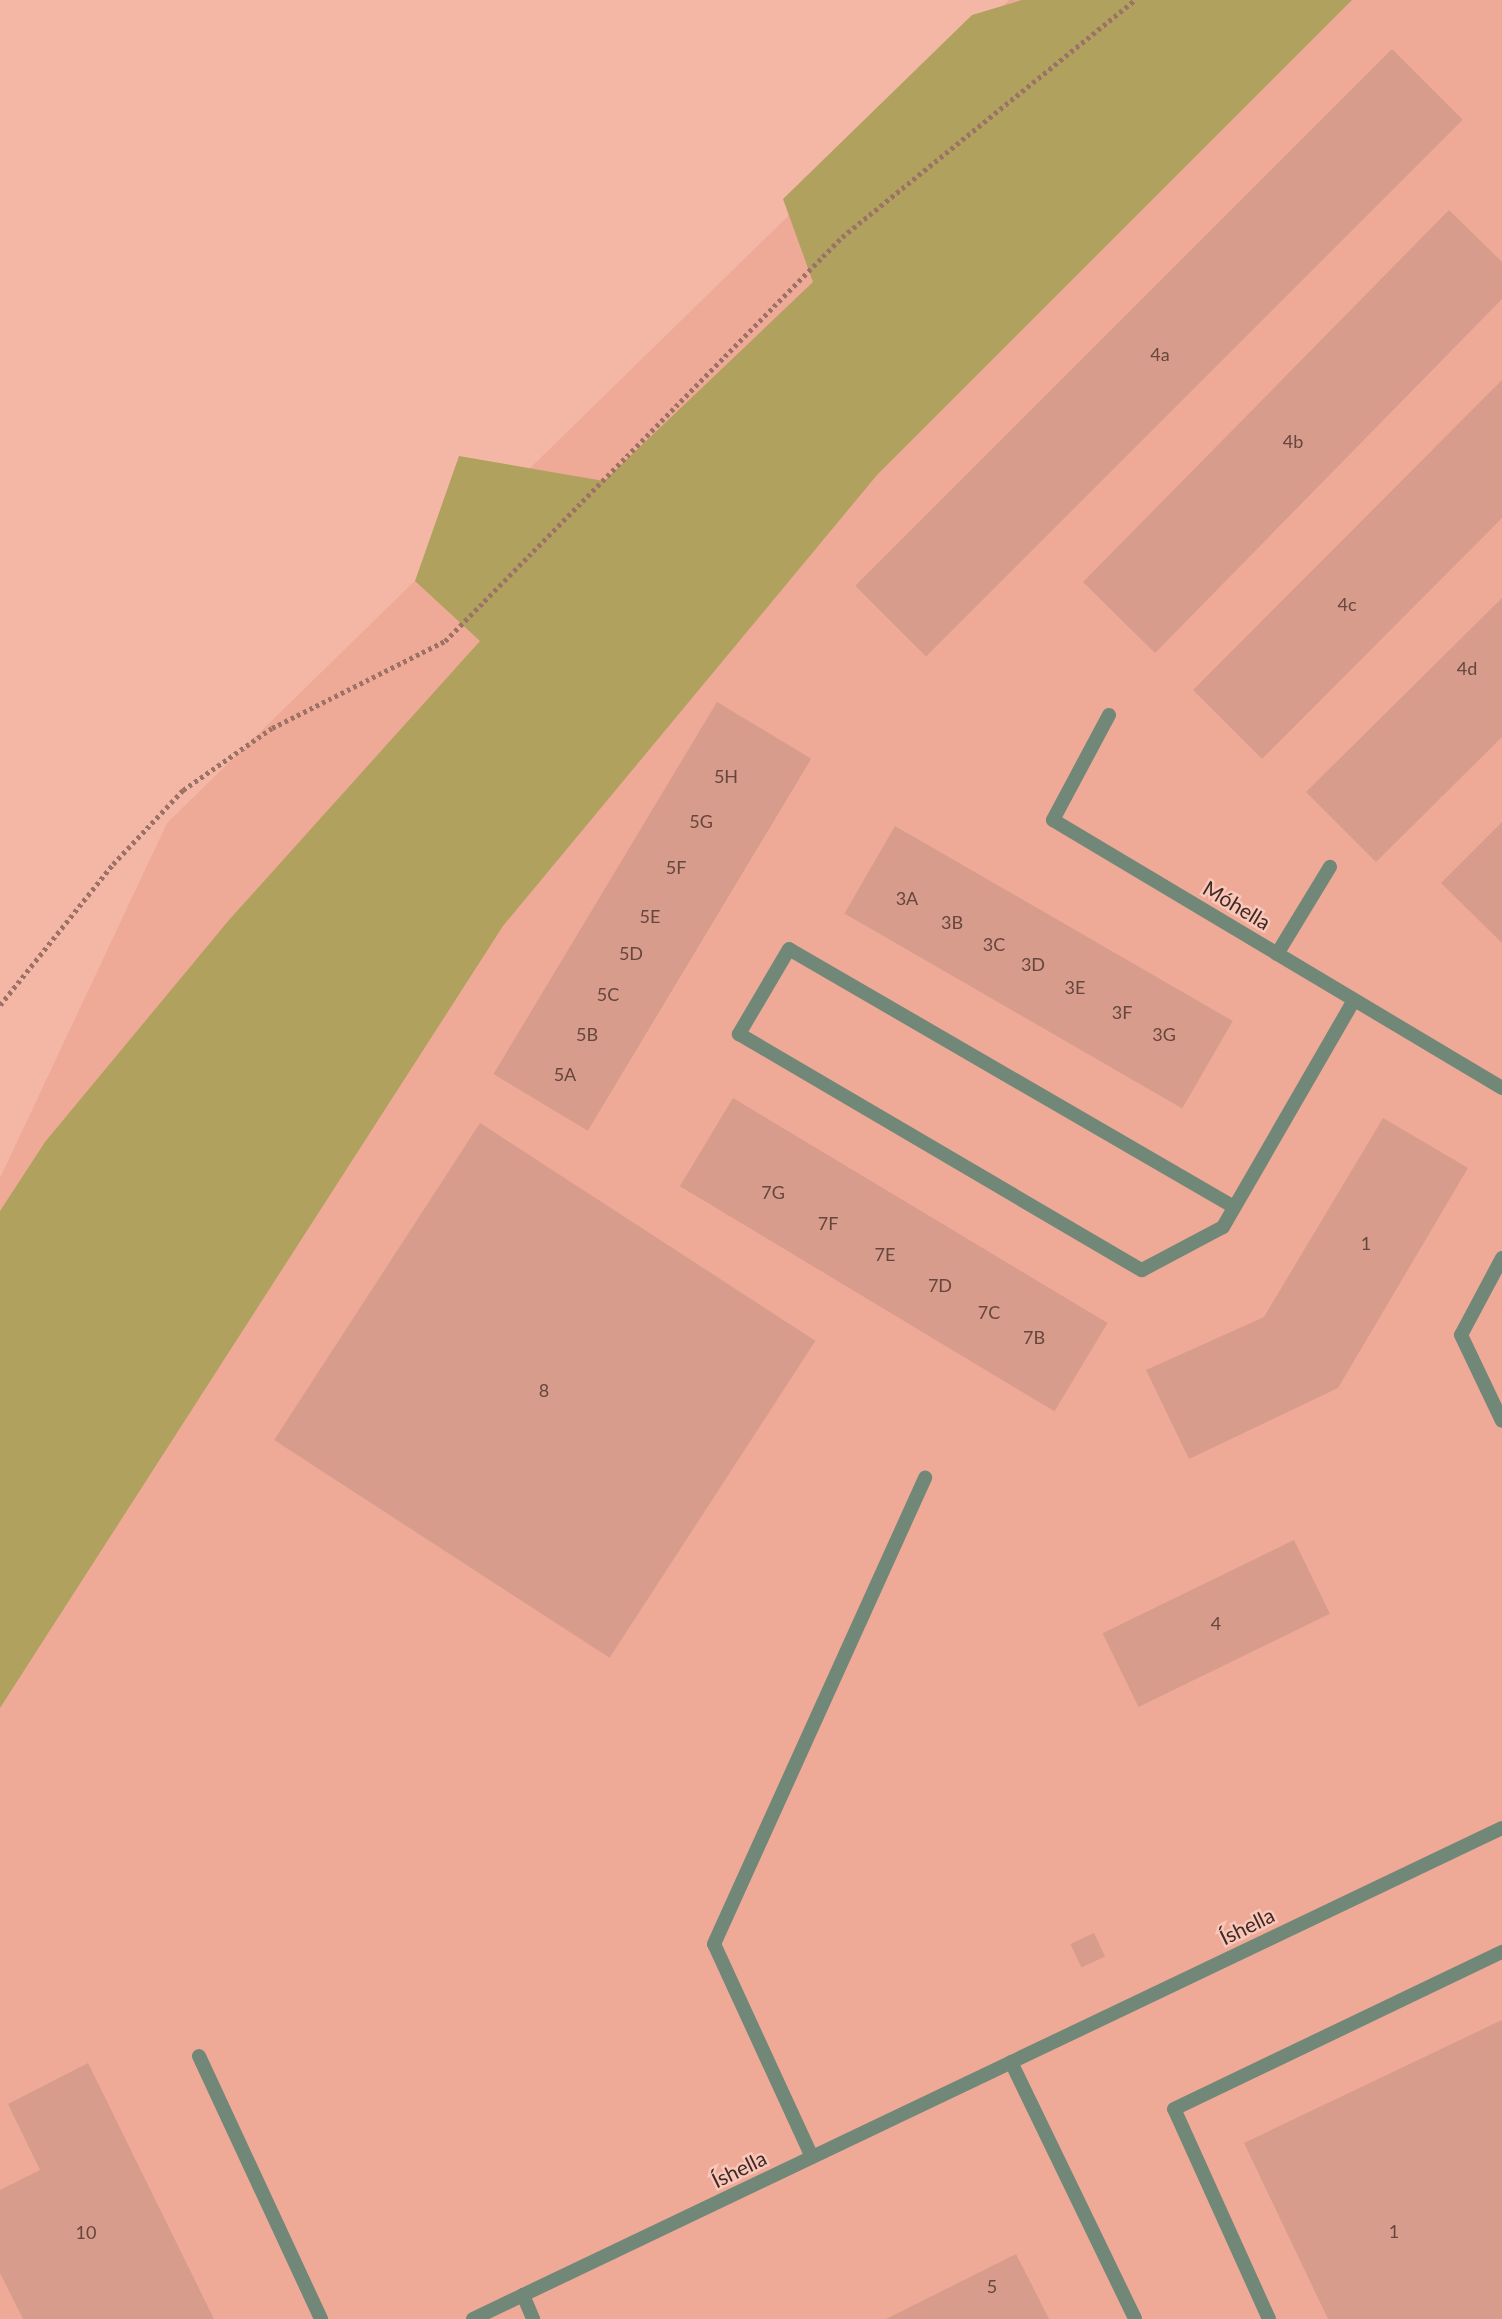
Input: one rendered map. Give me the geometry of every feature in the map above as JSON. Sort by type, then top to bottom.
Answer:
[{"type":"street","name":"Móhella","points":[[1109,715],[1053,820],[1502,1088]]},
{"type":"street","points":[[1277,954],[1330,867]]},
{"type":"street","points":[[1234,1207],[789,949],[739,1034],[1142,1270],[1223,1227],[1354,1000]]},
{"type":"street","points":[[1502,1258],[1461,1335],[1502,1420]]},
{"type":"street","points":[[811,2157],[713,1944],[925,1478]]},
{"type":"street","name":"Íshella","points":[[473,2319],[1502,1828]]},
{"type":"street","points":[[1269,2319],[1174,2109],[1502,1952]]},
{"type":"street","points":[[199,2056],[321,2319]]},
{"type":"street","points":[[1011,2062],[1135,2319]]},
{"type":"street","points":[[523,2295],[533,2319]]},
{"type":"path","points":[[0,1005],[113,864],[183,790],[272,728],[445,642],[842,237],[1135,0]]},
{"type":"shaded area","points":[[1009,0],[1502,0],[1502,2319],[0,2319],[0,1178],[167,823]]},
{"type":"shaded area","points":[[1022,0],[1352,0],[877,475],[503,926],[0,1708],[0,1211],[45,1142],[229,920],[480,641],[415,581],[459,456],[604,481],[813,282],[783,199],[972,15]]},
{"type":"building","points":[[1392,49],[1463,120],[926,656],[855,586]]},
{"type":"building","points":[[1449,210],[1502,262],[1502,299],[1155,653],[1083,582]]},
{"type":"building","points":[[1502,380],[1502,518],[1262,759],[1193,690]]},
{"type":"building","points":[[1502,598],[1502,737],[1376,862],[1306,792]]},
{"type":"building","points":[[717,702],[811,759],[588,1131],[493,1074]]},
{"type":"building","points":[[1502,822],[1502,943],[1441,883]]},
{"type":"building","points":[[895,826],[1233,1021],[1182,1108],[844,913]]},
{"type":"building","points":[[733,1098],[1108,1323],[1055,1411],[680,1186]]},
{"type":"building","points":[[1383,1118],[1468,1168],[1338,1388],[1189,1459],[1146,1370],[1264,1317]]},
{"type":"building","points":[[480,1123],[815,1341],[610,1658],[274,1440]]},
{"type":"building","points":[[1294,1540],[1330,1614],[1139,1707],[1103,1633]]},
{"type":"building","points":[[1094,1933],[1105,1957],[1081,1968],[1070,1944]]},
{"type":"building","points":[[1502,2020],[1502,2319],[1328,2319],[1244,2143]]},
{"type":"building","points":[[88,2063],[214,2319],[23,2319],[0,2273],[0,2190],[40,2170],[8,2104]]},
{"type":"building","points":[[1016,2254],[1049,2319],[886,2319]]}]
